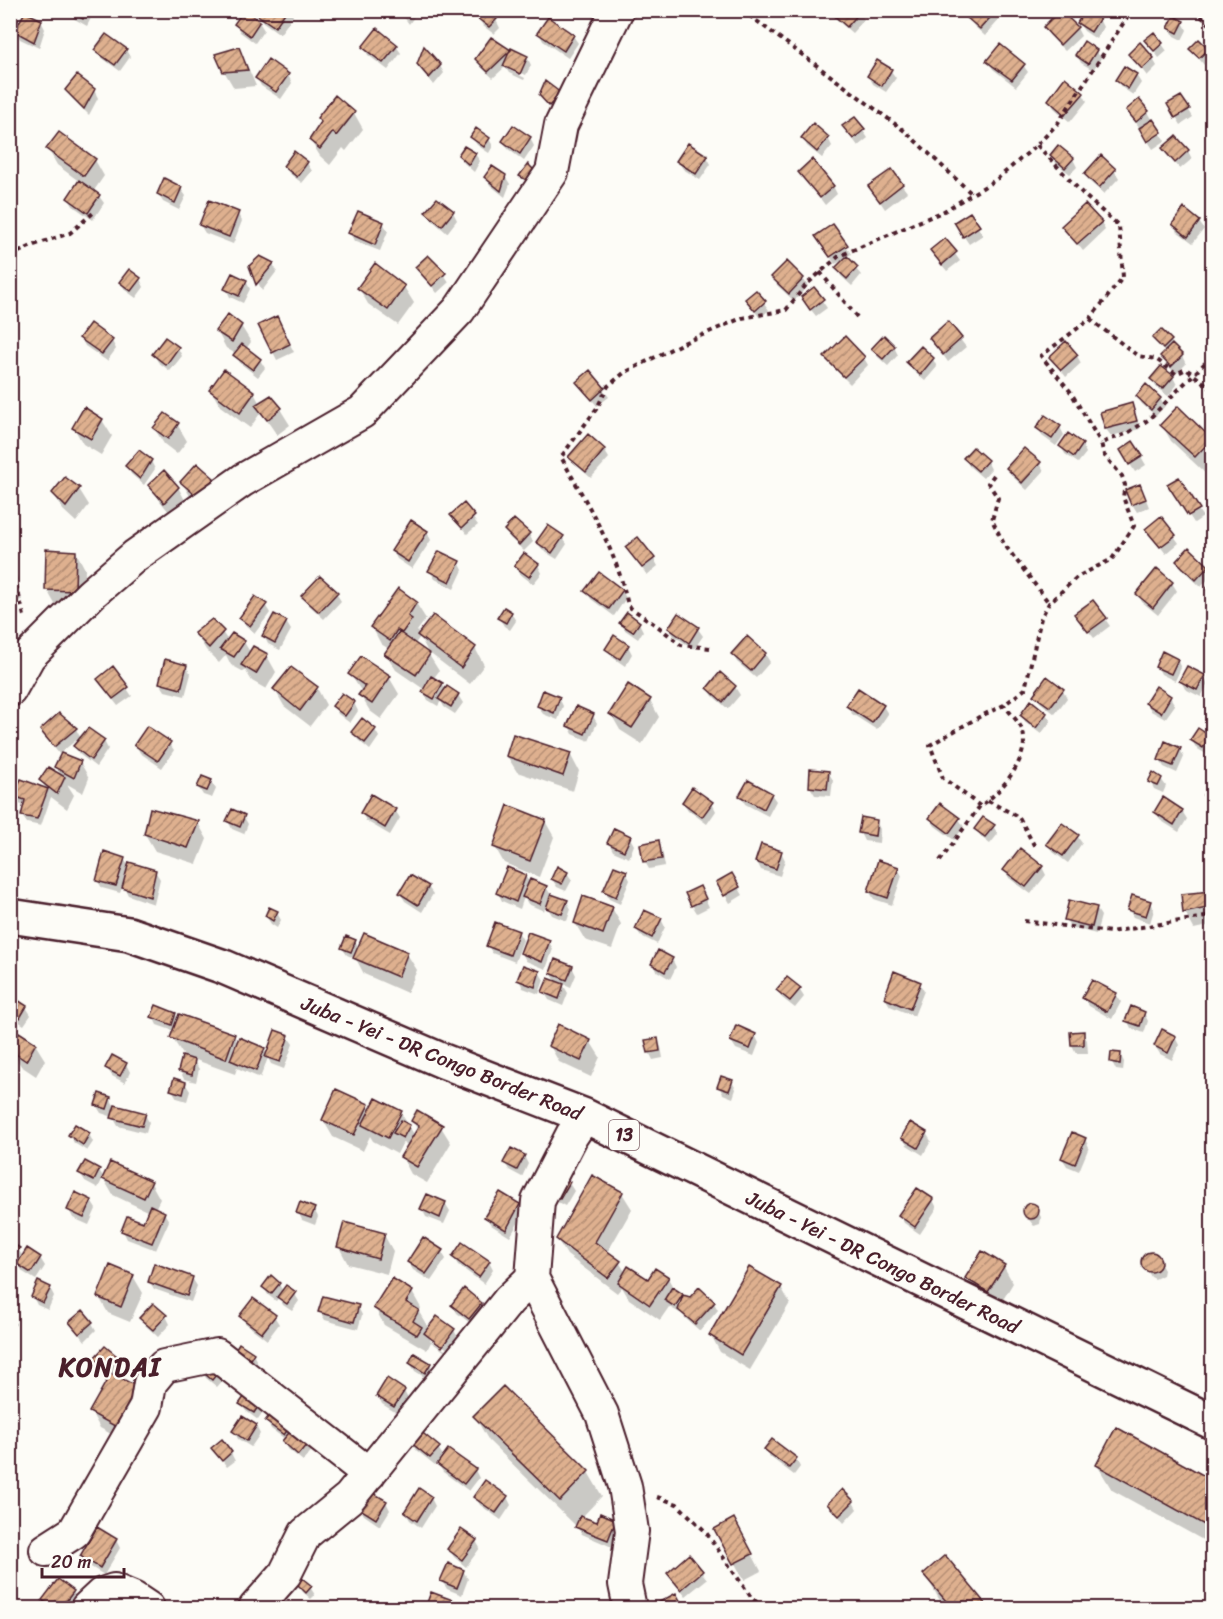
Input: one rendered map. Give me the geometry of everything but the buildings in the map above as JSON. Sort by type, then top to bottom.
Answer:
[{"type":"main road","name":"Juba - Yei - DR Congo Border Road","points":[[10,916],[129,934],[150,941],[224,967],[443,1061],[585,1116],[1212,1422]]},
{"type":"street","points":[[10,690],[29,656],[91,594],[135,556],[243,480],[362,412],[459,310],[552,172],[561,124],[617,10]]},
{"type":"street","points":[[585,1116],[572,1135],[538,1201],[532,1278],[602,1414],[625,1486],[632,1531],[625,1584],[630,1608]]},
{"type":"street","points":[[255,1608],[285,1574],[305,1534],[349,1498],[509,1300],[532,1278]]},
{"type":"street","points":[[46,1550],[74,1532],[146,1407],[150,1383],[164,1366],[217,1355],[369,1474]]},
{"type":"street","points":[[87,1608],[102,1594],[114,1590],[133,1598],[148,1608]]},
{"type":"path","points":[[742,10],[906,132],[972,194]]},
{"type":"path","points":[[710,648],[681,645],[628,606],[624,584],[612,550],[561,457],[597,408],[608,386],[624,373],[681,344],[742,318],[786,310],[807,284],[839,256],[944,211],[997,179],[1036,146],[1058,123],[1132,10]]},
{"type":"path","points":[[1194,10],[1212,26]]},
{"type":"path","points":[[980,806],[943,778],[930,745],[1004,705],[1024,688],[1041,618],[1049,603],[1077,577],[1112,559],[1134,526],[1123,497],[1125,485],[1122,476],[1104,456],[1101,443],[1070,391],[1041,356],[1090,319],[1123,277],[1119,226],[1085,196],[1036,146]]},
{"type":"path","points":[[10,256],[34,244],[70,233],[93,213]]},
{"type":"path","points":[[820,272],[857,317]]},
{"type":"path","points":[[1090,319],[1138,356],[1156,359],[1176,374],[1186,369],[1212,389]]},
{"type":"path","points":[[1101,443],[1126,435],[1148,420],[1212,356]]},
{"type":"path","points":[[994,475],[988,483],[998,498],[992,520],[1004,544],[1049,603]]},
{"type":"path","points":[[10,559],[28,634],[29,656]]},
{"type":"path","points":[[940,861],[980,806],[988,801],[1013,775],[1022,751],[1024,732],[1004,705]]},
{"type":"path","points":[[988,801],[1019,817],[1035,847]]},
{"type":"path","points":[[1024,921],[1110,932],[1212,916]]},
{"type":"path","points":[[625,1486],[676,1504],[705,1531],[751,1597],[763,1608]]},
{"type":"district","name":"KONDAI","points":[[110,1367]]}]
